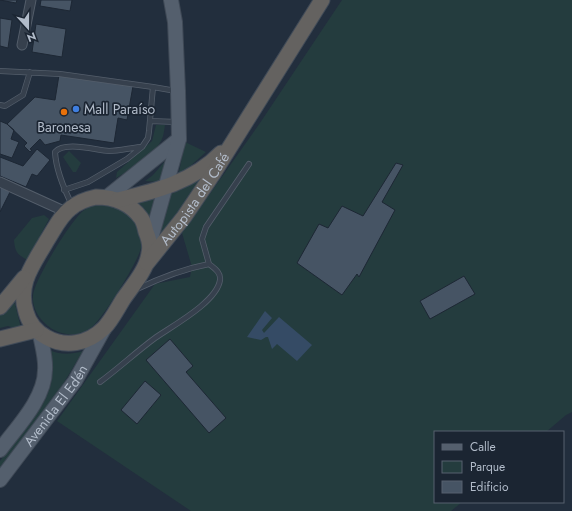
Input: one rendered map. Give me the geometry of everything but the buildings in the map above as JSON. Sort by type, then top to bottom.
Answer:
[{"type":"highway","name":"Autopista del Café","points":[[146,266],[184,217],[213,174],[322,0]]},
{"type":"highway","name":"Autopista del Café","points":[[112,199],[164,188],[194,175],[220,155],[241,130]]},
{"type":"highway","points":[[0,307],[28,273],[62,217],[69,209],[85,200],[96,197],[112,199],[132,208],[142,219],[150,242],[146,266],[105,327],[94,337],[69,344],[51,340],[38,332],[28,320],[22,302],[23,285],[28,273]]},
{"type":"highway","points":[[0,339],[38,332]]},
{"type":"main road","points":[[150,242],[179,139],[175,22],[171,0]]},
{"type":"main road","points":[[112,199],[179,139]]},
{"type":"main road","name":"Avenida El Edén","points":[[0,480],[75,381],[105,327]]},
{"type":"main road","name":"Avenida El Edén","points":[[0,450],[40,394],[46,371],[44,354],[38,332]]},
{"type":"street","points":[[22,45],[30,0]]},
{"type":"street","points":[[0,182],[69,209]]},
{"type":"lane","points":[[0,71],[60,74],[178,91]]},
{"type":"lane","points":[[0,105],[5,106],[23,95],[30,72]]},
{"type":"lane","points":[[64,190],[88,182],[127,159],[142,147],[148,138],[153,87]]},
{"type":"lane","points":[[150,121],[178,122]]},
{"type":"lane","points":[[69,209],[56,159],[55,152],[58,148],[69,146],[110,151],[142,147]]},
{"type":"lane","points":[[100,382],[156,338],[205,303],[218,287],[220,279],[218,271],[209,264],[202,239],[206,228],[249,164]]},
{"type":"lane","points":[[128,292],[192,267],[209,264]]},
{"type":"green space","points":[[342,0],[572,0],[572,412],[566,415],[547,431],[434,431],[434,503],[461,503],[451,511],[191,511],[57,421],[155,284],[190,277],[192,267],[182,233],[260,123]]},
{"type":"green space","points":[[156,125],[165,125],[163,137],[157,147],[147,158],[116,178],[117,172],[152,141]]},
{"type":"green space","points":[[185,142],[206,152],[178,177]]},
{"type":"green space","points":[[69,151],[81,163],[76,172],[73,172],[63,157]]},
{"type":"green space","points":[[166,160],[160,182],[145,181],[153,175]]},
{"type":"green space","points":[[206,170],[152,251],[171,194],[184,188]]},
{"type":"green space","points":[[137,197],[155,198],[150,217],[136,199]]},
{"type":"green space","points":[[108,203],[128,213],[139,224],[142,239],[140,251],[121,287],[92,327],[84,332],[76,334],[59,332],[52,329],[45,323],[39,317],[35,309],[33,295],[37,283],[55,249],[77,217],[89,207]]},
{"type":"green space","points":[[44,215],[49,219],[27,260],[17,252],[14,240],[32,218]]},
{"type":"green space","points":[[13,302],[15,304],[21,328],[18,329],[8,326],[0,328],[0,314]]},
{"type":"green space","points":[[47,349],[65,354],[83,351],[57,394],[0,469],[0,461],[32,421],[50,388],[52,370]]},
{"type":"water","points":[[265,311],[272,318],[262,330],[264,333],[279,317],[312,345],[297,361],[277,344],[272,349],[268,337],[261,340],[247,337]]},
{"type":"place","name":"Mall Paraíso","points":[[76,109]]},
{"type":"place","name":"Baronesa","points":[[64,112]]}]
